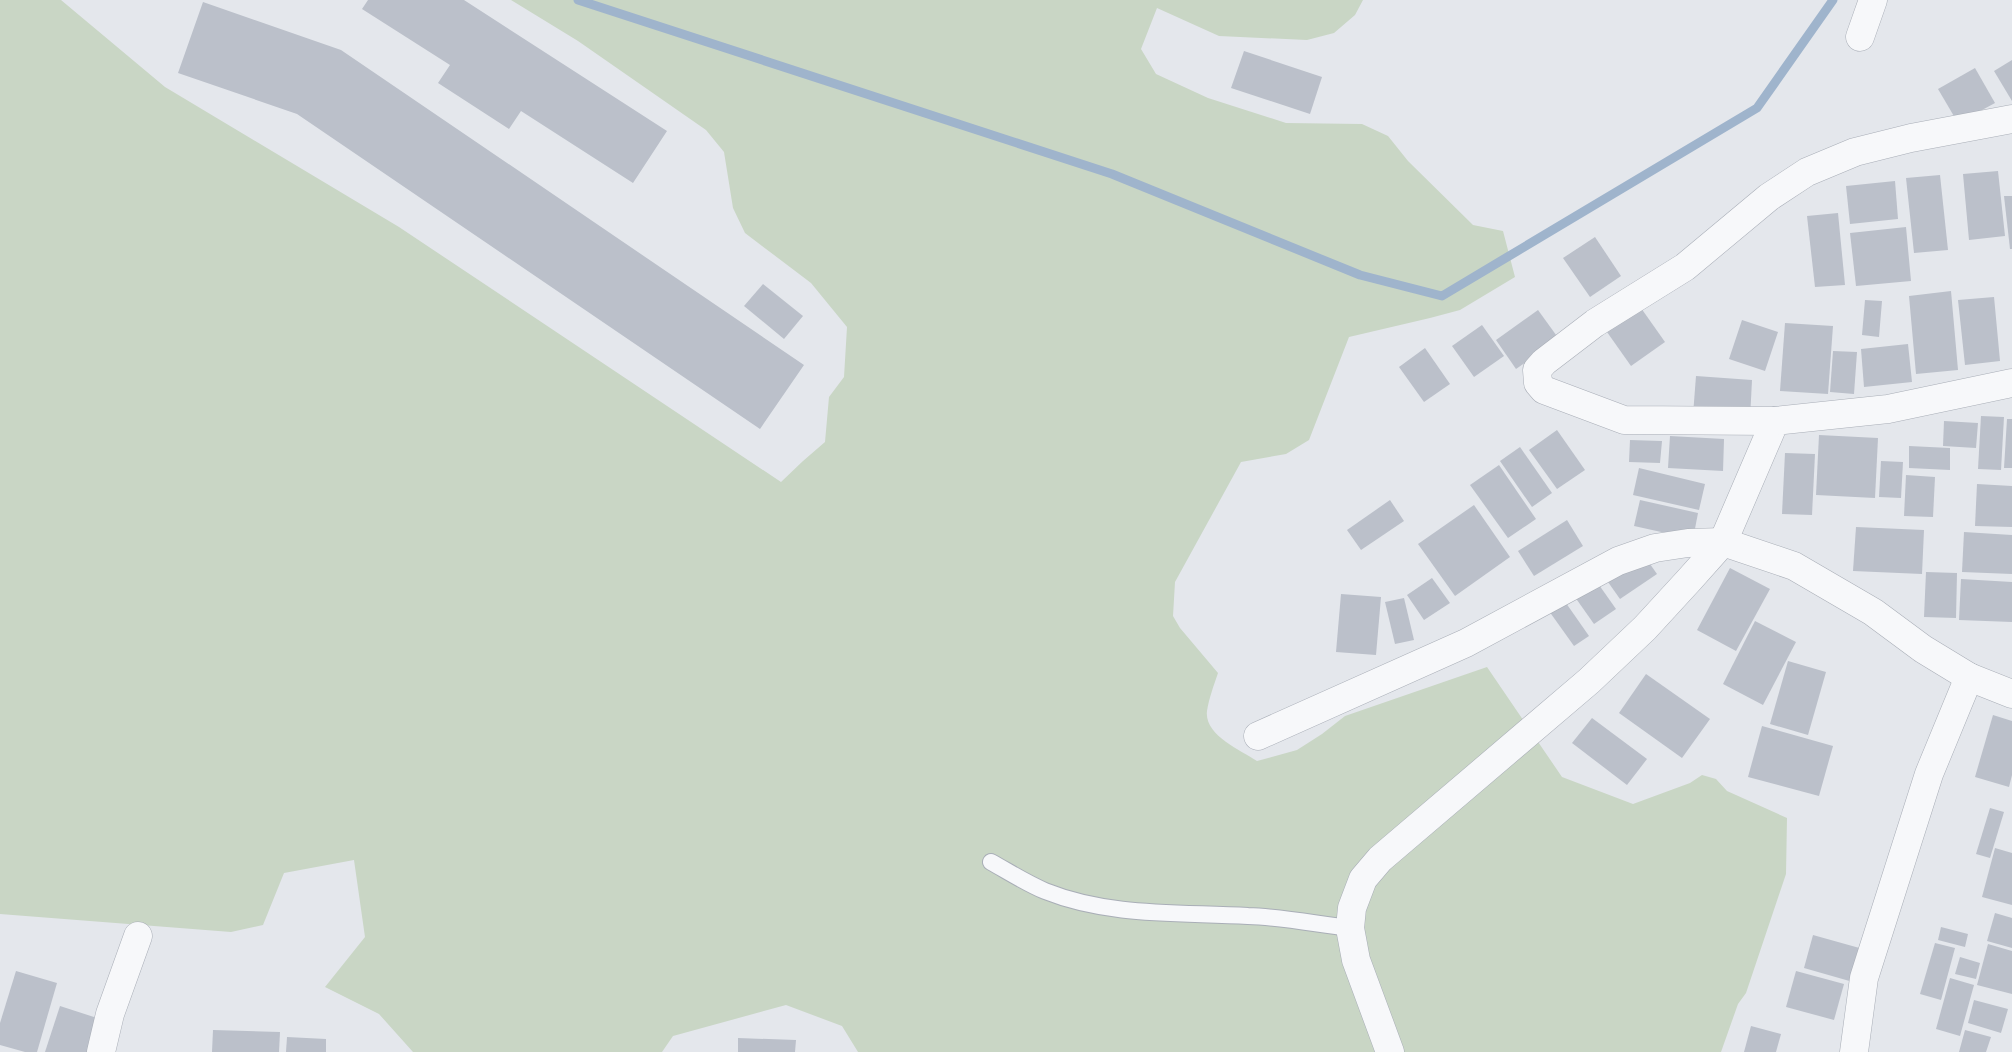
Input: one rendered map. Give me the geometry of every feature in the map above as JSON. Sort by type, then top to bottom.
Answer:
[{"type":"street","points":[[1860,37],[1873,0]]},
{"type":"street","points":[[2012,119],[1911,138],[1855,152],[1807,172],[1769,197],[1685,267],[1595,323],[1544,362],[1537,370],[1538,383],[1544,390],[1624,420],[1775,421],[1888,409],[2012,383]]},
{"type":"street","points":[[1390,1052],[1356,960],[1350,928],[1352,908],[1363,879],[1380,859],[1589,681],[1646,628],[1723,542],[1775,421]]},
{"type":"street","points":[[1258,736],[1466,643],[1618,561],[1655,548],[1688,543],[1723,542],[1794,566],[1873,612],[1923,649],[1970,677],[2012,694]]},
{"type":"street","points":[[1854,1052],[1864,978],[1929,774],[1970,677]]},
{"type":"street","points":[[101,1052],[110,1014],[138,936]]},
{"type":"lane","points":[[992,862],[1044,890],[1070,900],[1100,906],[1142,913],[1250,916],[1350,928]]},
{"type":"green space","points":[[0,0],[61,0],[165,87],[399,227],[781,482],[825,442],[829,397],[844,377],[847,327],[811,283],[745,233],[733,208],[724,152],[706,130],[578,41],[511,0],[1363,0],[1355,15],[1334,33],[1307,40],[1219,36],[1157,8],[1141,49],[1156,74],[1208,98],[1286,123],[1362,124],[1388,136],[1408,161],[1473,225],[1503,231],[1515,277],[1460,310],[1349,337],[1309,440],[1286,454],[1241,462],[1175,582],[1173,616],[1180,628],[1218,673],[1208,706],[1208,720],[1211,727],[1225,741],[1257,761],[1297,750],[1345,716],[1487,667],[1562,777],[1633,804],[1690,783],[1702,775],[1716,779],[1727,791],[1787,818],[1786,874],[1746,993],[1738,1004],[1721,1052],[858,1052],[842,1026],[786,1005],[673,1036],[662,1052],[413,1052],[379,1014],[325,987],[365,937],[354,860],[284,873],[263,925],[231,932],[0,914]]},
{"type":"building","points":[[368,0],[464,0],[667,131],[633,183],[521,111],[509,129],[438,83],[450,65],[362,9]]},
{"type":"building","points":[[203,2],[341,50],[804,365],[760,429],[297,114],[178,73]]},
{"type":"building","points":[[1244,51],[1322,77],[1310,114],[1231,88]]},
{"type":"building","points":[[2012,60],[2012,101],[1994,71]]},
{"type":"building","points":[[1975,68],[1995,103],[1958,123],[1938,89]]},
{"type":"building","points":[[1998,171],[2005,236],[1969,240],[1963,174]]},
{"type":"building","points":[[1940,175],[1948,250],[1914,253],[1906,178]]},
{"type":"building","points":[[1895,181],[1898,219],[1850,224],[1846,186]]},
{"type":"building","points":[[2004,196],[2012,196],[2012,249],[2010,249]]},
{"type":"building","points":[[1838,213],[1845,285],[1815,287],[1807,216]]},
{"type":"building","points":[[1906,227],[1911,281],[1856,286],[1850,233]]},
{"type":"building","points":[[1595,237],[1621,276],[1590,297],[1563,258]]},
{"type":"building","points":[[763,284],[803,316],[784,339],[744,306]]},
{"type":"building","points":[[1951,291],[1958,370],[1916,374],[1909,296]]},
{"type":"building","points":[[1994,297],[2000,361],[1965,365],[1958,300]]},
{"type":"building","points":[[1865,300],[1882,301],[1879,337],[1862,335]]},
{"type":"building","points":[[1641,308],[1665,342],[1631,366],[1607,332]]},
{"type":"building","points":[[1538,310],[1559,339],[1516,369],[1496,340]]},
{"type":"building","points":[[1742,320],[1778,332],[1765,371],[1729,359]]},
{"type":"building","points":[[1785,323],[1833,326],[1828,394],[1780,391]]},
{"type":"building","points":[[1482,325],[1504,356],[1474,377],[1452,346]]},
{"type":"building","points":[[1908,344],[1912,382],[1864,387],[1861,349]]},
{"type":"building","points":[[1425,348],[1450,384],[1424,402],[1399,367]]},
{"type":"building","points":[[1833,351],[1857,352],[1854,394],[1830,392]]},
{"type":"building","points":[[1696,376],[1752,380],[1750,419],[1693,415]]},
{"type":"building","points":[[1981,416],[2004,417],[2001,470],[1978,469]]},
{"type":"building","points":[[2007,419],[2012,419],[2012,468],[2004,468]]},
{"type":"building","points":[[1944,421],[1978,423],[1976,448],[1943,446]]},
{"type":"building","points":[[1557,430],[1585,470],[1557,489],[1529,450]]},
{"type":"building","points":[[1819,435],[1878,438],[1875,498],[1816,495]]},
{"type":"building","points":[[1670,436],[1724,439],[1723,471],[1668,468]]},
{"type":"building","points":[[1630,440],[1662,441],[1660,463],[1629,462]]},
{"type":"building","points":[[1909,446],[1950,448],[1950,470],[1909,468]]},
{"type":"building","points":[[1520,447],[1552,493],[1532,507],[1500,461]]},
{"type":"building","points":[[1785,453],[1815,454],[1812,515],[1782,514]]},
{"type":"building","points":[[1881,461],[1903,462],[1901,498],[1879,497]]},
{"type":"building","points":[[1499,465],[1536,519],[1508,538],[1470,485]]},
{"type":"building","points":[[1639,468],[1705,484],[1699,510],[1633,495]]},
{"type":"building","points":[[1906,475],[1935,477],[1933,517],[1904,516]]},
{"type":"building","points":[[1977,484],[2012,486],[2012,527],[1975,526]]},
{"type":"building","points":[[1390,500],[1404,521],[1361,550],[1347,530]]},
{"type":"building","points":[[1640,500],[1698,513],[1693,539],[1634,526]]},
{"type":"building","points":[[1474,505],[1510,557],[1455,596],[1418,544]]},
{"type":"building","points":[[1567,520],[1583,546],[1534,576],[1518,551]]},
{"type":"building","points":[[1856,527],[1924,530],[1922,574],[1853,571]]},
{"type":"building","points":[[1964,532],[2012,535],[2012,574],[1962,572]]},
{"type":"building","points":[[1645,557],[1657,574],[1620,599],[1608,582]]},
{"type":"building","points":[[1730,568],[1770,589],[1736,651],[1697,630]]},
{"type":"building","points":[[1926,572],[1957,573],[1956,618],[1924,617]]},
{"type":"building","points":[[1592,575],[1616,609],[1594,624],[1570,590]]},
{"type":"building","points":[[1432,578],[1450,603],[1424,620],[1407,595]]},
{"type":"building","points":[[1961,579],[2012,582],[2012,622],[1959,620]]},
{"type":"building","points":[[1559,593],[1589,636],[1574,646],[1544,604]]},
{"type":"building","points":[[1341,594],[1381,597],[1376,655],[1336,652]]},
{"type":"building","points":[[1404,598],[1414,640],[1395,644],[1385,602]]},
{"type":"building","points":[[1755,621],[1796,642],[1763,705],[1723,684]]},
{"type":"building","points":[[1788,661],[1826,672],[1808,735],[1770,724]]},
{"type":"building","points":[[1646,674],[1710,719],[1682,758],[1619,713]]},
{"type":"building","points":[[1993,715],[2012,721],[2012,775],[2009,787],[1975,777]]},
{"type":"building","points":[[1592,718],[1647,759],[1627,785],[1572,743]]},
{"type":"building","points":[[1762,726],[1833,746],[1819,796],[1748,777]]},
{"type":"building","points":[[1990,808],[2004,812],[1990,858],[1976,854]]},
{"type":"building","points":[[1995,848],[2012,853],[2012,905],[1982,897]]},
{"type":"building","points":[[1995,913],[2012,918],[2012,948],[1987,941]]},
{"type":"building","points":[[1941,927],[1968,934],[1965,947],[1938,940]]},
{"type":"building","points":[[1813,935],[1863,949],[1853,982],[1804,968]]},
{"type":"building","points":[[1935,943],[1955,948],[1941,1000],[1920,994]]},
{"type":"building","points":[[1988,944],[2012,951],[2012,994],[1977,985]]},
{"type":"building","points":[[1960,957],[1980,963],[1976,979],[1955,974]]},
{"type":"building","points":[[16,971],[57,983],[37,1052],[25,1052],[0,1045],[0,1023]]},
{"type":"building","points":[[1796,971],[1844,984],[1834,1020],[1786,1007]]},
{"type":"building","points":[[1950,978],[1974,985],[1960,1036],[1936,1029]]},
{"type":"building","points":[[1974,1000],[2008,1009],[2001,1033],[1968,1023]]},
{"type":"building","points":[[60,1006],[97,1018],[87,1052],[45,1052]]},
{"type":"building","points":[[1751,1026],[1781,1034],[1776,1052],[1744,1052]]},
{"type":"building","points":[[213,1030],[280,1032],[279,1052],[212,1052]]},
{"type":"building","points":[[1965,1030],[1991,1037],[1986,1052],[1959,1052]]},
{"type":"building","points":[[287,1037],[326,1039],[326,1052],[286,1052]]},
{"type":"building","points":[[738,1038],[796,1040],[795,1052],[738,1052]]},
{"type":"waterway","points":[[578,0],[1112,174],[1360,275],[1442,296],[1757,108],[1833,0]]}]
